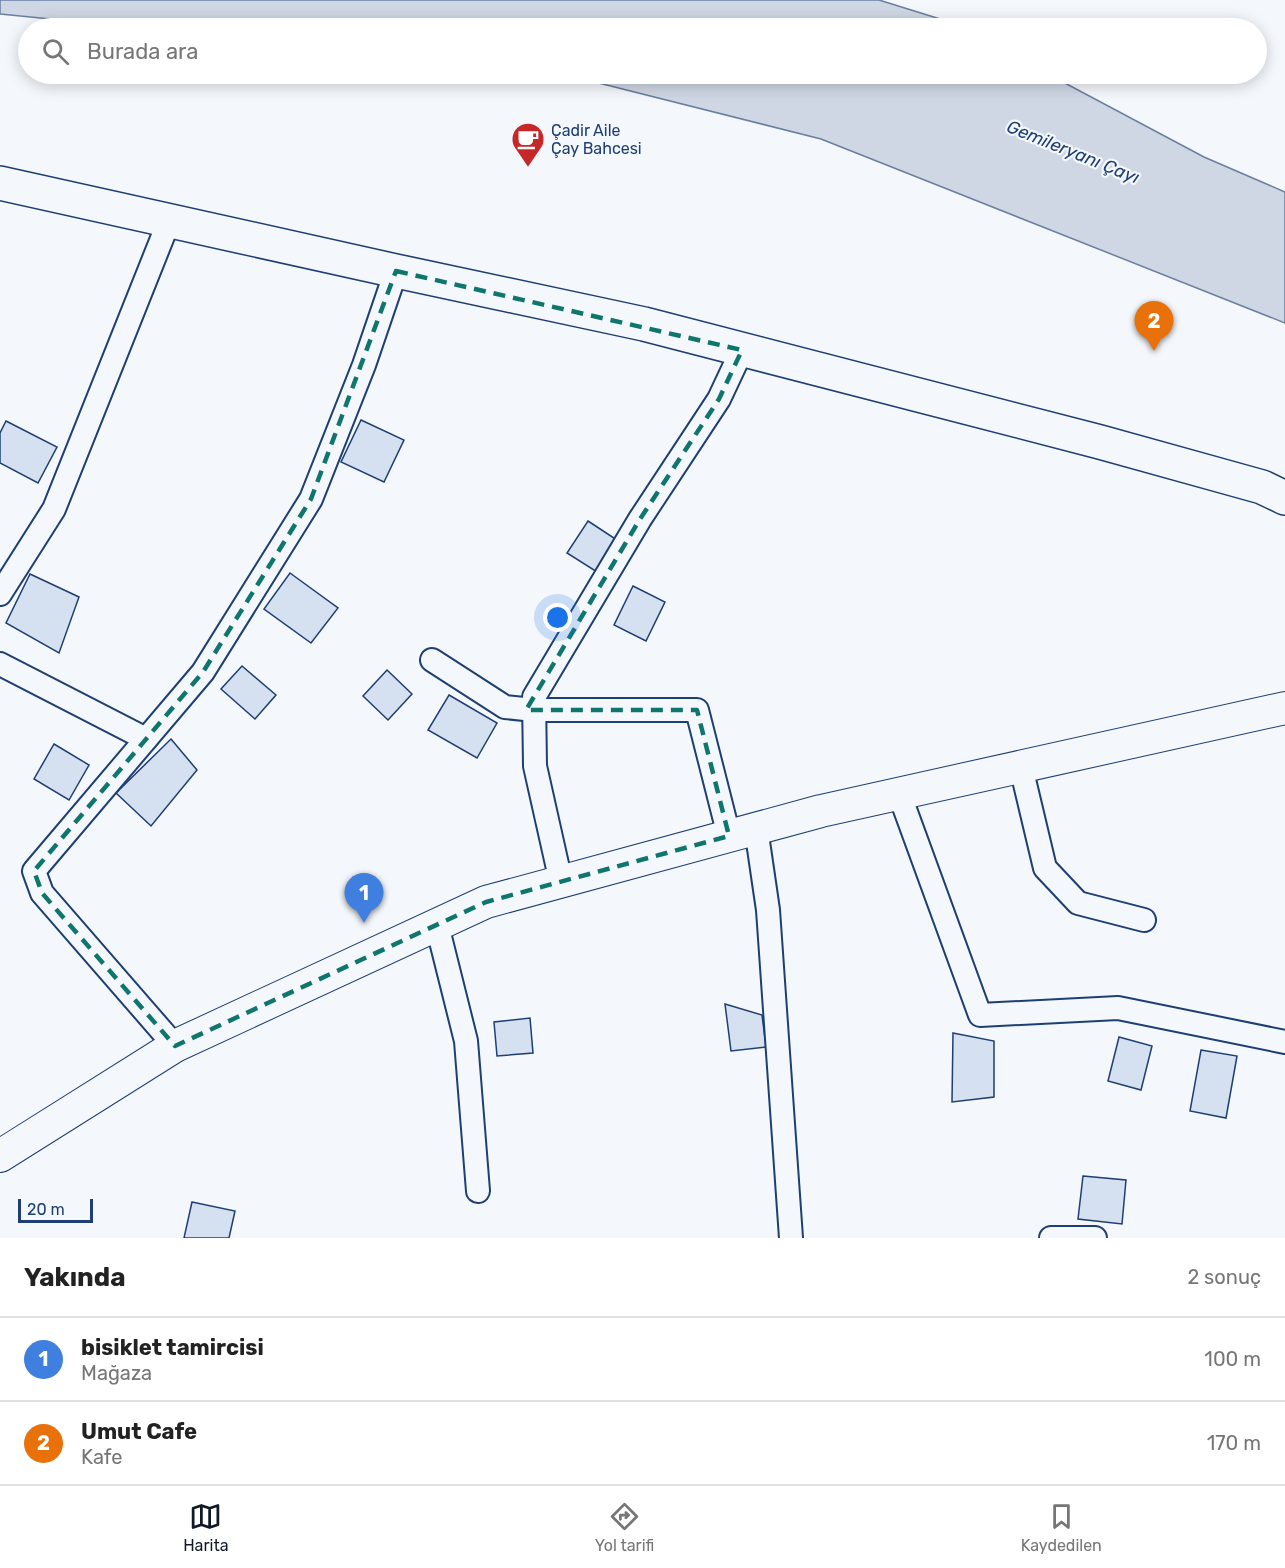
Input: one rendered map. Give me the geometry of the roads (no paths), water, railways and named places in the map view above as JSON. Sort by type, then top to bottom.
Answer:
[{"type":"main road","points":[[0,183],[645,324],[1112,446],[1262,487],[1285,498]]},
{"type":"street","points":[[0,594],[54,509],[169,221]]},
{"type":"street","points":[[175,1046],[42,894],[34,871],[203,672],[310,499],[364,365],[396,271]]},
{"type":"street","points":[[561,882],[535,766],[534,697],[640,519],[719,399],[742,350]]},
{"type":"street","points":[[432,660],[505,707],[534,710],[697,710],[743,832],[768,910],[791,1238]]},
{"type":"street","points":[[0,664],[146,739]]},
{"type":"street","points":[[0,1156],[175,1046],[486,902],[820,811],[1285,708]]},
{"type":"street","points":[[1021,767],[1045,868],[1077,903],[1144,920]]},
{"type":"street","points":[[899,793],[980,1015],[1118,1008],[1285,1042]]},
{"type":"street","points":[[437,925],[466,1041],[478,1191]]},
{"type":"street","points":[[1051,1238],[1095,1238]]},
{"type":"water","points":[[0,0],[879,0],[937,18],[41,18],[0,14]]},
{"type":"water","name":"Gemileryanı Çayı","points":[[603,84],[1067,84],[1204,157],[1285,192],[1285,323],[821,139]]},
{"type":"place","name":"Çadir Aile Çay Bahcesi","points":[[528,168]]},
{"type":"place","name":"Umut Cafe","points":[[1154,351]]},
{"type":"place","name":"bisiklet tamircisi","points":[[364,923]]}]
